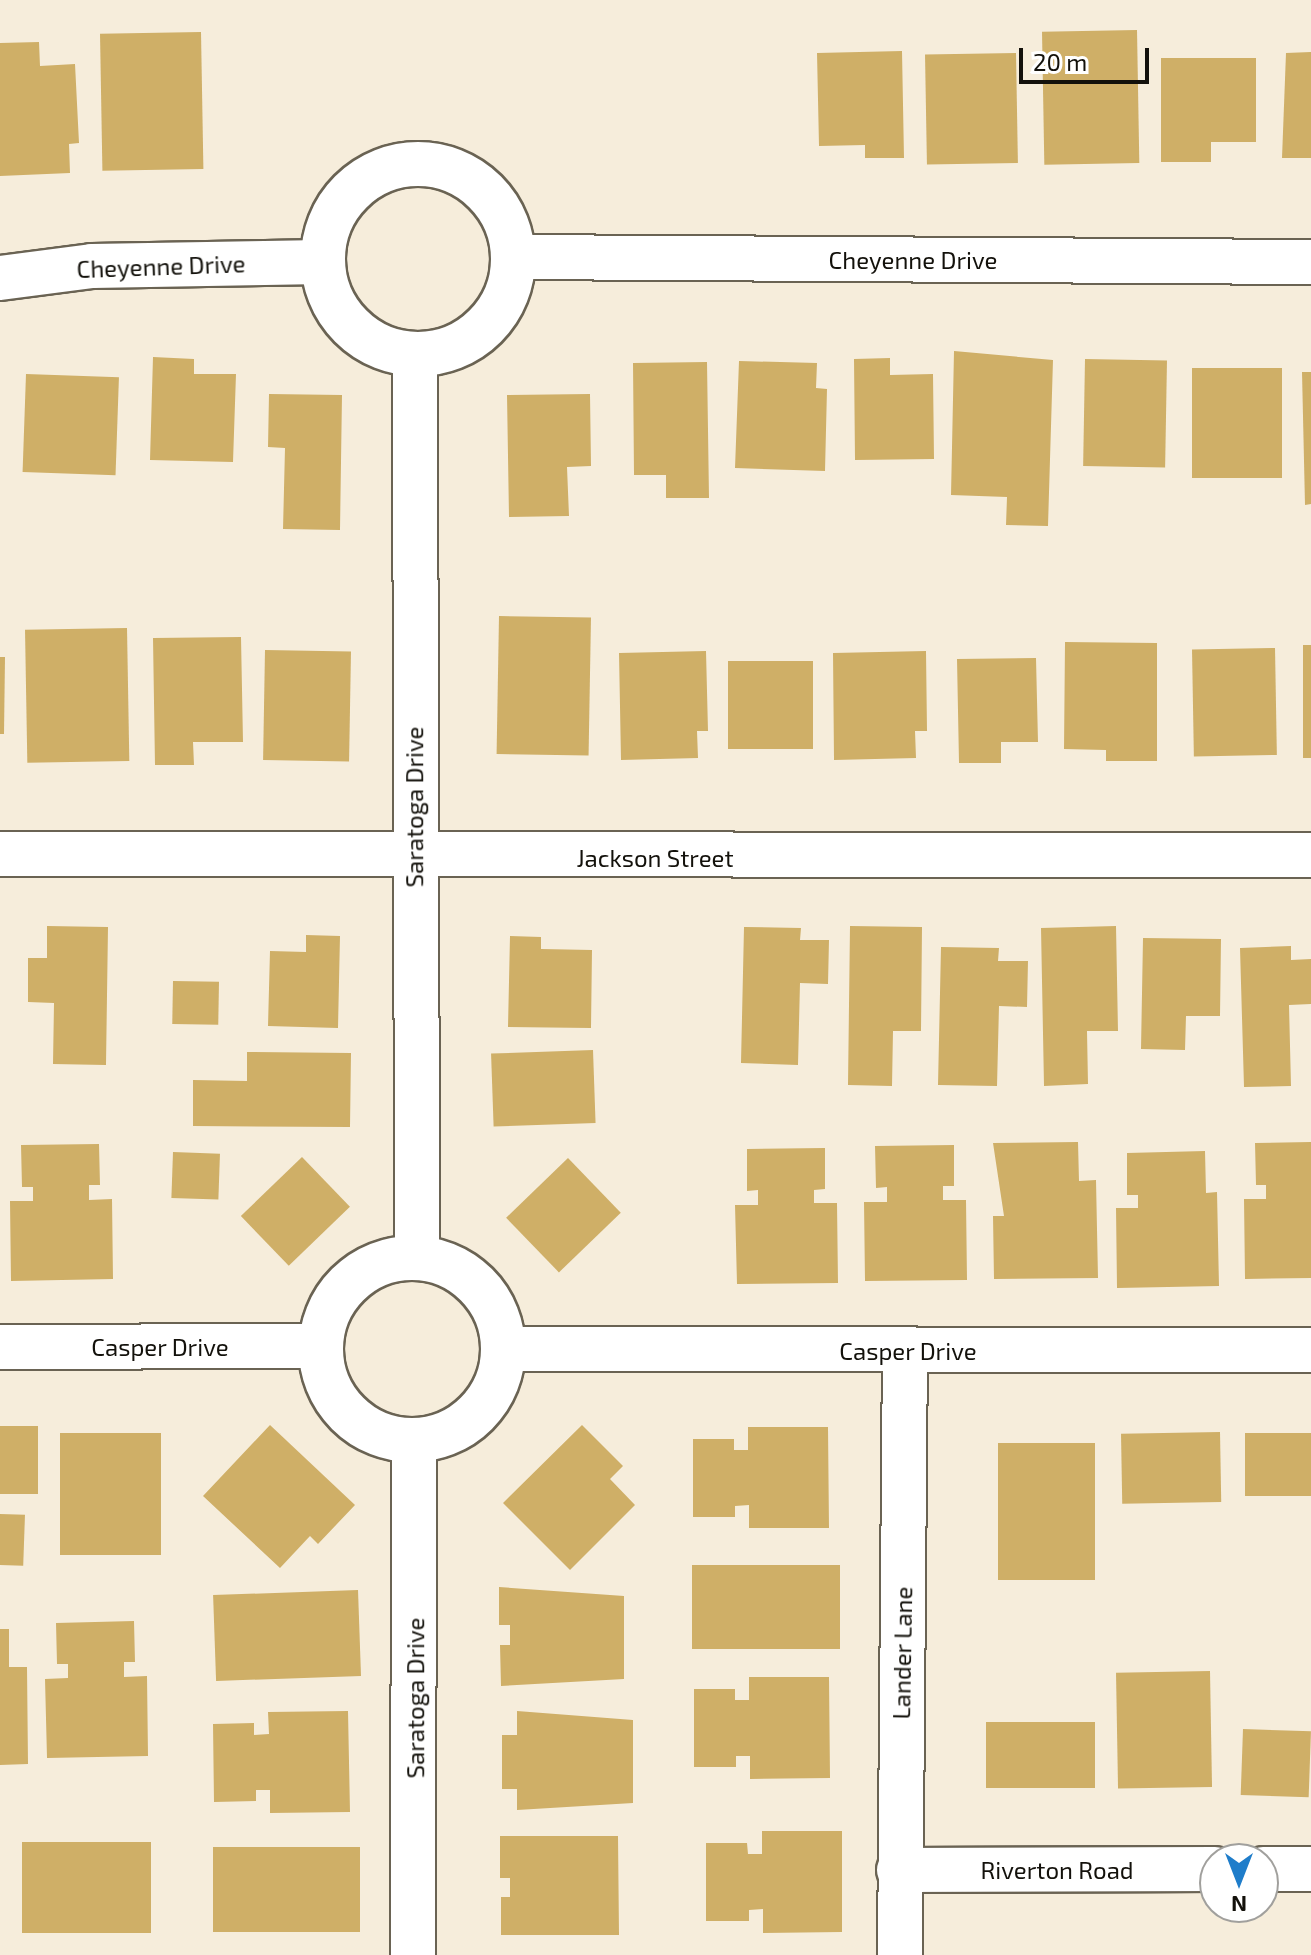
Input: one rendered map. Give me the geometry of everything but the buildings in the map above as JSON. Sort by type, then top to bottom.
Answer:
[{"type":"street","points":[[402,165],[456,171],[480,186],[498,206],[514,257],[511,284],[485,329],[463,344],[415,356],[359,335],[327,290],[322,262],[336,210],[376,173],[402,165]]},
{"type":"street","name":"Cheyenne Drive","points":[[514,257],[1311,262]]},
{"type":"street","name":"Cheyenne Drive","points":[[0,278],[92,266],[322,262]]},
{"type":"street","name":"Saratoga Drive","points":[[415,356],[413,857],[417,1258]]},
{"type":"street","name":"Jackson Street","points":[[0,854],[413,857],[1311,855]]},
{"type":"street","points":[[417,1258],[469,1276],[488,1297],[504,1349],[485,1404],[464,1425],[414,1440],[355,1420],[336,1399],[321,1346],[335,1299],[350,1281],[393,1259],[417,1258]]},
{"type":"street","name":"Casper Drive","points":[[0,1347],[321,1346]]},
{"type":"street","name":"Casper Drive","points":[[504,1349],[1311,1350]]},
{"type":"street","name":"Lander Lane","points":[[900,1955],[905,1351]]},
{"type":"street","name":"Saratoga Drive","points":[[413,1955],[414,1440]]},
{"type":"street","name":"Riverton Road","points":[[899,1870],[1199,1869]]},
{"type":"street","points":[[1279,1869],[1311,1869]]}]
